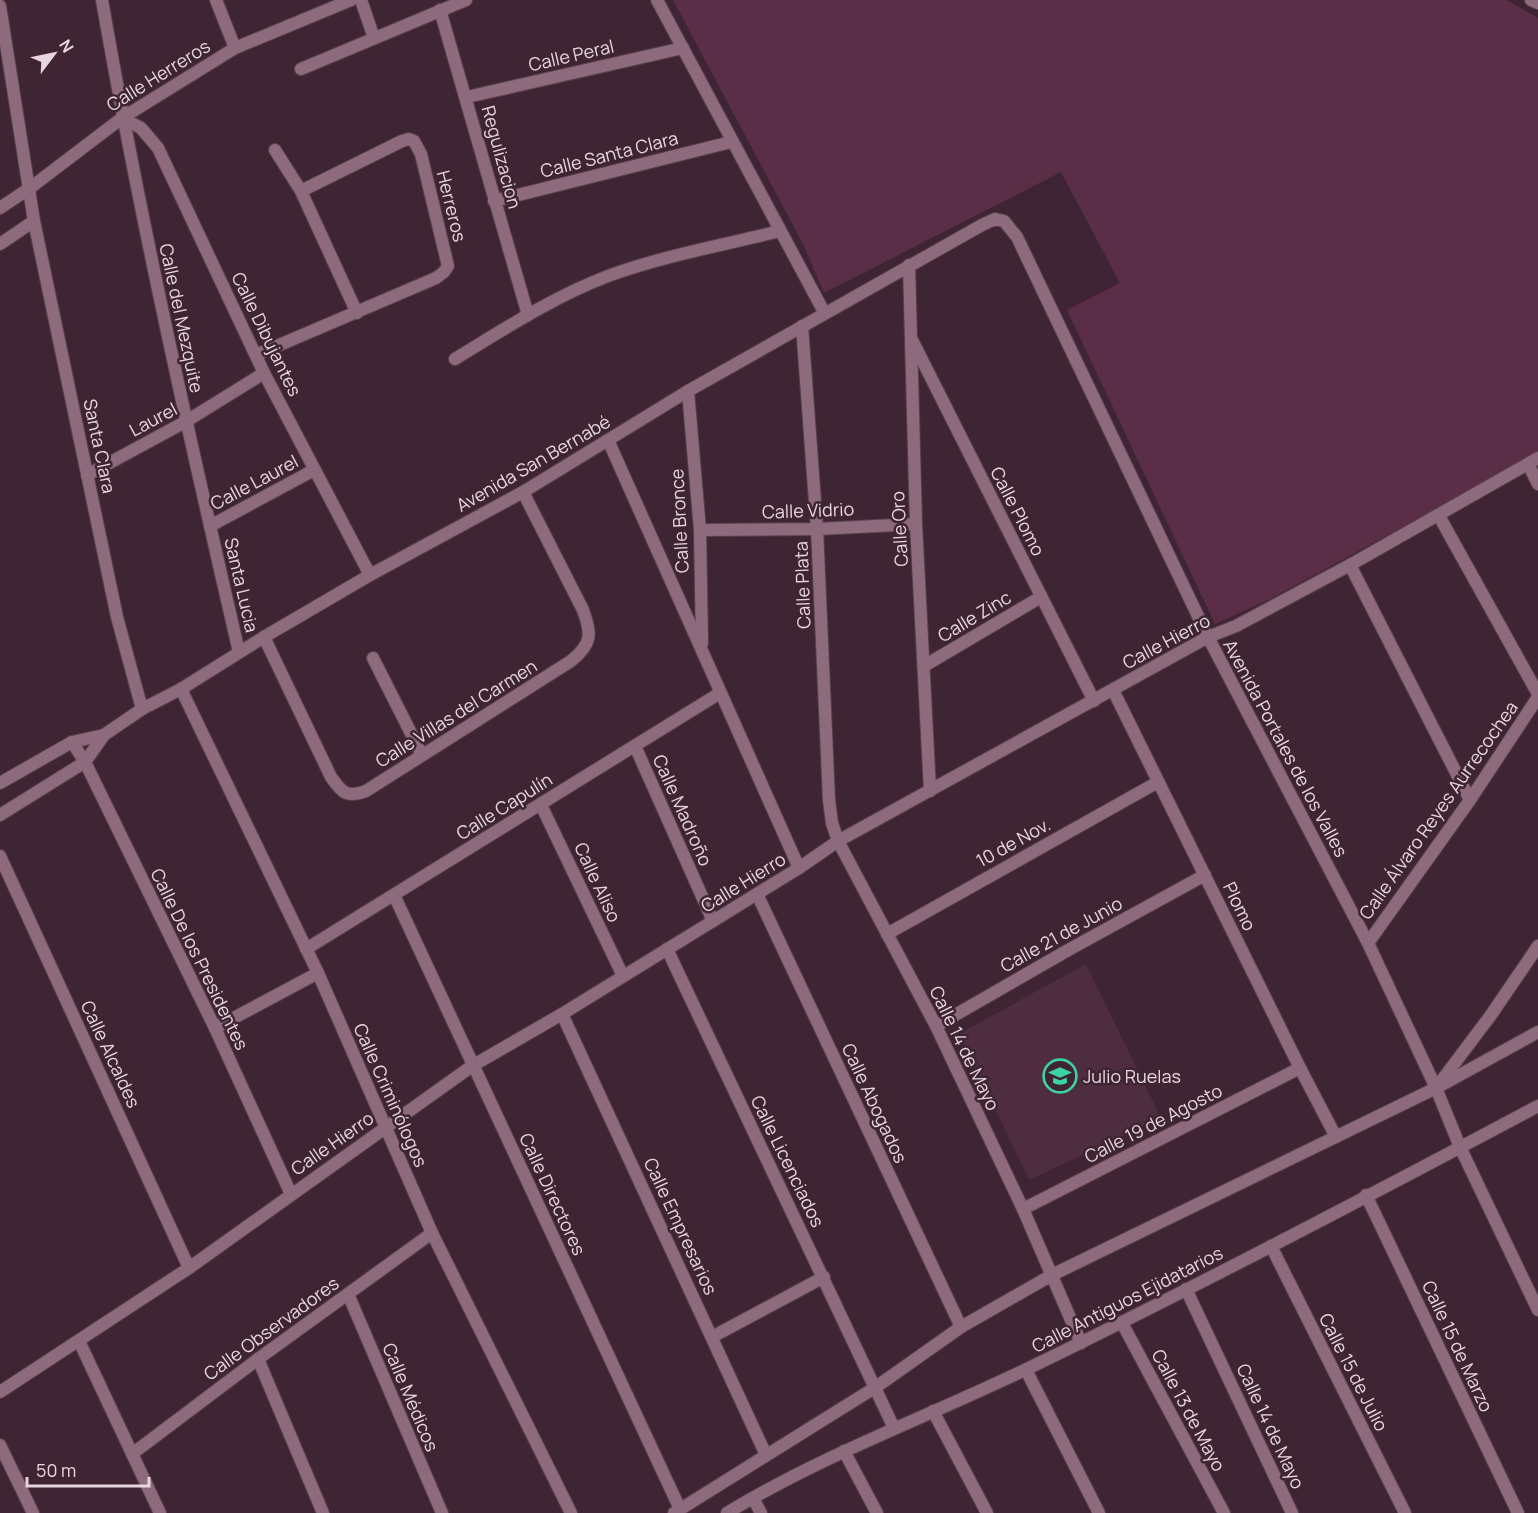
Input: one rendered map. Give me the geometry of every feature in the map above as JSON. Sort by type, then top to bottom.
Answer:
[{"type":"street","name":"Calle del Mezquite","points":[[102,0],[122,118],[185,422],[210,526]]},
{"type":"street","points":[[216,0],[235,48]]},
{"type":"street","name":"Calle Herreros","points":[[0,208],[122,118],[235,48],[351,0]]},
{"type":"street","points":[[361,0],[374,38]]},
{"type":"street","points":[[302,69],[466,0]]},
{"type":"street","points":[[657,0],[824,312]]},
{"type":"street","points":[[1531,0],[1538,3]]},
{"type":"street","points":[[0,6],[30,188]]},
{"type":"street","name":"Regulizacion","points":[[440,10],[467,97],[494,201],[528,315]]},
{"type":"street","name":"Calle Peral","points":[[467,97],[682,48]]},
{"type":"street","name":"Calle Dibujantes","points":[[122,118],[141,128],[158,148],[264,373],[370,575]]},
{"type":"street","name":"Herreros","points":[[256,356],[436,278],[448,266],[418,146],[414,141],[402,141],[301,191]]},
{"type":"street","name":"Calle Santa Clara","points":[[494,201],[732,142]]},
{"type":"street","points":[[274,150],[301,191],[357,313]]},
{"type":"street","name":"Santa Clara","points":[[30,188],[34,221],[117,617],[142,709]]},
{"type":"street","name":"Avenida Portales de los Valles","points":[[982,225],[995,219],[1004,221],[1017,237],[1208,637],[1368,944],[1436,1088],[1460,1147],[1538,1310]]},
{"type":"street","points":[[0,244],[34,221]]},
{"type":"street","name":"Avenida San Bernabé","points":[[0,815],[85,762],[104,735],[142,709],[181,689],[370,575],[523,492],[688,391],[824,312],[982,225]]},
{"type":"street","points":[[455,359],[528,315],[608,276],[780,231]]},
{"type":"street","name":"Calle Oro","points":[[909,265],[916,524],[930,791]]},
{"type":"street","name":"Calle Plata","points":[[802,326],[817,529],[828,800],[838,841]]},
{"type":"street","name":"Calle Plomo","points":[[910,336],[1094,701]]},
{"type":"street","name":"Laurel","points":[[87,474],[185,422],[264,373]]},
{"type":"street","name":"Calle Bronce","points":[[688,391],[700,530],[702,650]]},
{"type":"street","name":"Calle Bronce","points":[[608,441],[800,868]]},
{"type":"street","points":[[1533,461],[1538,484]]},
{"type":"street","name":"Calle Hierro","points":[[0,1392],[189,1268],[472,1066],[562,1014],[800,868],[838,841],[1208,637],[1236,626],[1350,565],[1533,461]]},
{"type":"street","name":"Calle Laurel","points":[[210,526],[315,470]]},
{"type":"street","name":"Calle Villas del Carmen","points":[[264,637],[331,777],[347,794],[355,795],[366,791],[571,661],[582,652],[588,642],[589,627],[583,610],[523,492]]},
{"type":"street","points":[[1439,516],[1538,696]]},
{"type":"street","name":"Calle Vidrio","points":[[700,530],[817,529],[916,524]]},
{"type":"street","name":"Santa Lucia","points":[[210,526],[239,652]]},
{"type":"street","points":[[1350,565],[1470,800]]},
{"type":"street","name":"Calle Zinc","points":[[924,666],[1041,597]]},
{"type":"street","points":[[373,658],[422,755]]},
{"type":"street","name":"Calle Criminólogos","points":[[181,689],[318,972],[432,1233],[571,1513]]},
{"type":"street","name":"Plomo","points":[[1113,690],[1336,1137]]},
{"type":"street","name":"Calle Capulín","points":[[306,949],[720,693]]},
{"type":"street","name":"Calle Álvaro Reyes Aurrecochea","points":[[1368,944],[1470,800],[1538,696]]},
{"type":"street","name":"Avenida San Bernabé","points":[[0,783],[72,742],[104,735]]},
{"type":"street","name":"Calle De los Presidentes","points":[[72,742],[85,762],[215,1028],[291,1194]]},
{"type":"street","name":"Calle Madroño","points":[[635,746],[713,921]]},
{"type":"street","name":"10 de Nov.","points":[[887,934],[1158,783]]},
{"type":"street","name":"Calle Aliso","points":[[541,805],[623,976]]},
{"type":"street","name":"Calle 14 de Mayo","points":[[838,841],[936,1026],[1023,1209],[1081,1343]]},
{"type":"street","name":"Calle Alcaldes","points":[[0,856],[189,1268]]},
{"type":"street","name":"Calle 21 de Junio","points":[[936,1026],[1205,875]]},
{"type":"street","name":"Calle Abogados","points":[[757,894],[961,1327]]},
{"type":"street","name":"Calle Directores","points":[[394,895],[677,1511]]},
{"type":"street","points":[[1436,1088],[1491,1016],[1538,946]]},
{"type":"street","name":"Calle Licenciados","points":[[667,949],[894,1428]]},
{"type":"street","points":[[215,1028],[318,972]]},
{"type":"street","name":"Calle Empresarios","points":[[562,1014],[766,1455]]},
{"type":"street","points":[[677,1511],[876,1387],[961,1327],[1052,1275],[1436,1088],[1538,1032]]},
{"type":"street","name":"Calle 19 de Agosto","points":[[1023,1209],[1300,1068]]},
{"type":"street","name":"Calle Antiguos Ejidatarios","points":[[727,1513],[844,1450],[1026,1370],[1122,1323],[1538,1106]]},
{"type":"street","name":"Calle 15 de Marzo","points":[[1366,1195],[1518,1513]]},
{"type":"street","name":"Calle Observadores","points":[[132,1454],[432,1233]]},
{"type":"street","name":"Calle 15 de Julio","points":[[1271,1246],[1405,1513]]},
{"type":"street","points":[[712,1337],[824,1277]]},
{"type":"street","name":"Calle 14 de Mayo","points":[[1186,1289],[1292,1513]]},
{"type":"street","name":"Calle Médicos","points":[[348,1294],[442,1513]]},
{"type":"street","name":"Calle 13 de Mayo","points":[[1122,1323],[1224,1513]]},
{"type":"street","points":[[79,1341],[160,1513]]},
{"type":"street","points":[[258,1359],[323,1513]]},
{"type":"street","points":[[1026,1370],[1099,1513]]},
{"type":"street","points":[[933,1411],[987,1513]]},
{"type":"street","points":[[0,1445],[33,1513]]},
{"type":"street","points":[[844,1450],[877,1513]]},
{"type":"street","points":[[753,1498],[761,1513]]},
{"type":"shaded area","points":[[673,0],[1507,0],[1538,18],[1538,454],[1268,600],[1215,624],[1067,310],[1120,283],[1061,172],[824,293],[803,244]]},
{"type":"shaded area","name":"Julio Ruelas","points":[[1086,964],[1161,1118],[1029,1180],[959,1034]]},
{"type":"place","name":"Julio Ruelas","points":[[1060,1076]]}]
